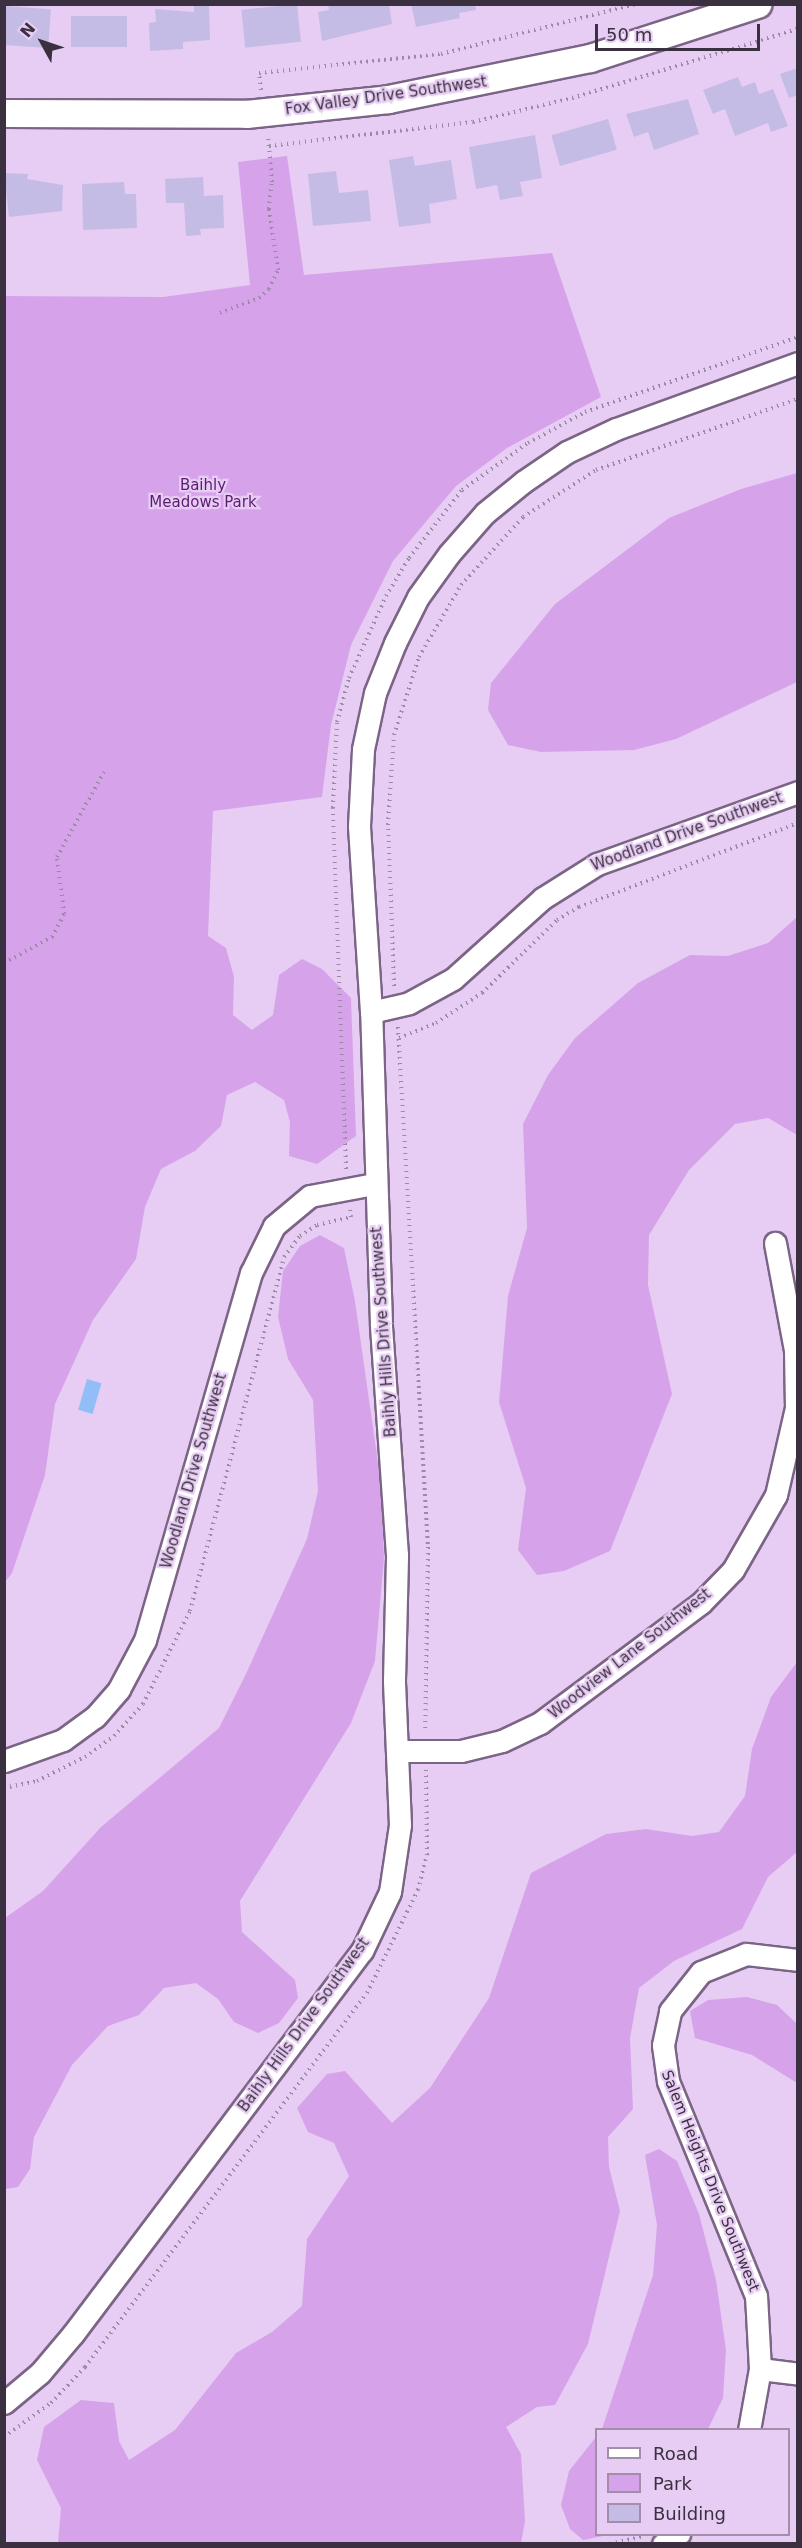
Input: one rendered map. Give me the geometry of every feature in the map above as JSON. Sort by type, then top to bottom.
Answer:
[{"type":"street","name":"Fox Valley Drive Southwest","points":[[4,113],[246,114],[388,99],[590,58],[758,4]]},
{"type":"street","name":"Baihly Hills Drive Southwest","points":[[4,2403],[40,2373],[73,2334],[362,1951],[390,1892],[400,1825],[399,1751],[394,1680],[398,1555],[374,1184],[371,1012],[359,826],[363,749],[375,693],[418,597],[485,513],[567,452],[647,416],[798,363]]},
{"type":"street","name":"Woodland Drive Southwest","points":[[371,1012],[409,1004],[453,979],[543,898],[597,864],[798,792]]},
{"type":"street","name":"Woodland Drive Southwest","points":[[4,1761],[63,1740],[95,1717],[119,1689],[146,1640],[252,1273],[274,1226],[310,1196],[374,1184]]},
{"type":"street","name":"Woodview Lane Southwest","points":[[399,1751],[461,1751],[502,1741],[540,1723],[701,1603],[739,1561],[776,1495],[796,1408],[795,1350],[775,1243]]},
{"type":"street","name":"Salem Heights Drive Southwest","points":[[749,2428],[760,2369],[756,2296],[668,2081],[663,2045],[670,2011],[701,1972],[746,1954],[798,1960]]},
{"type":"street","points":[[760,2369],[798,2374]]},
{"type":"street","points":[[663,2544],[677,2536]]},
{"type":"path","points":[[259,73],[441,54],[636,4]]},
{"type":"path","points":[[220,313],[259,298],[269,289],[278,270],[268,209],[269,146],[473,122],[573,98],[798,29]]},
{"type":"path","points":[[346,1163],[333,808],[337,722],[349,678],[386,596],[462,490],[528,444],[585,412],[798,337]]},
{"type":"path","points":[[394,980],[388,777],[394,735],[419,657],[461,585],[523,518],[596,470],[798,399]]},
{"type":"path","points":[[4,963],[52,937],[64,914],[57,857],[104,772]]},
{"type":"path","points":[[426,1751],[428,1547],[399,1038],[436,1023],[482,993],[557,920],[579,907],[798,823]]},
{"type":"path","points":[[4,1788],[37,1782]]},
{"type":"path","points":[[610,2544],[646,2536]]},
{"type":"green space","name":"Baihly Meadows Park","points":[[287,156],[304,275],[552,253],[601,397],[507,448],[456,486],[393,561],[351,645],[331,725],[322,797],[213,811],[208,936],[226,948],[234,977],[233,1015],[252,1030],[273,1015],[279,975],[302,959],[322,969],[351,998],[356,1136],[317,1164],[289,1156],[290,1122],[284,1100],[255,1082],[227,1095],[221,1126],[195,1151],[161,1169],[145,1207],[136,1259],[93,1320],[55,1404],[45,1475],[12,1573],[5,1582],[5,296],[163,297],[250,285],[238,162]]},
{"type":"green space","points":[[797,473],[797,682],[676,739],[634,750],[541,752],[508,745],[488,710],[491,683],[555,604],[669,518],[741,489]]},
{"type":"green space","points":[[797,917],[797,1135],[768,1118],[735,1124],[689,1170],[649,1235],[648,1285],[672,1394],[610,1551],[564,1571],[537,1575],[518,1550],[526,1488],[499,1402],[508,1296],[527,1228],[523,1124],[548,1075],[575,1038],[638,983],[690,955],[728,956],[768,943]]},
{"type":"green space","points":[[320,1235],[344,1248],[355,1301],[381,1484],[384,1558],[375,1661],[351,1723],[240,1901],[242,1932],[295,1980],[298,1998],[279,2023],[258,2033],[234,2022],[218,1999],[196,1983],[164,1988],[139,2015],[108,2026],[72,2065],[34,2137],[30,2169],[18,2187],[5,2189],[5,1918],[43,1891],[101,1827],[219,1728],[245,1676],[307,1539],[318,1491],[313,1400],[288,1359],[278,1317],[283,1271],[300,1246]]},
{"type":"green space","points":[[797,1662],[797,1852],[768,1877],[742,1929],[674,1961],[639,1988],[630,2038],[633,2109],[608,2137],[609,2167],[620,2211],[588,2344],[555,2405],[537,2407],[506,2427],[521,2454],[525,2521],[521,2543],[58,2543],[61,2508],[37,2460],[44,2427],[81,2400],[114,2403],[119,2441],[129,2460],[175,2430],[236,2353],[272,2332],[302,2306],[307,2239],[349,2176],[334,2143],[308,2132],[297,2108],[327,2074],[345,2071],[392,2123],[430,2088],[489,1998],[531,1873],[606,1834],[646,1829],[692,1836],[719,1832],[745,1796],[752,1749],[771,1697]]},
{"type":"green space","points":[[747,1997],[777,2005],[797,2024],[797,2083],[752,2055],[695,2038],[690,2011],[708,2000]]},
{"type":"green space","points":[[659,2149],[677,2161],[699,2214],[716,2280],[726,2350],[723,2398],[708,2428],[602,2428],[653,2275],[657,2225],[645,2155]]},
{"type":"green space","points":[[595,2438],[595,2536],[603,2536],[583,2540],[570,2529],[561,2505],[569,2471]]},
{"type":"water","points":[[87,1379],[101,1383],[93,1414],[78,1410]]},
{"type":"building","points":[[194,4],[209,4],[210,40],[183,42],[183,49],[150,51],[149,23],[156,22],[155,9],[194,12]]},
{"type":"building","points":[[297,4],[301,42],[245,48],[241,10]]},
{"type":"building","points":[[328,4],[389,4],[392,24],[322,41],[318,12],[329,10]]},
{"type":"building","points":[[411,4],[475,4],[476,10],[459,13],[460,18],[416,27]]},
{"type":"building","points":[[5,6],[51,9],[48,48],[4,45]]},
{"type":"building","points":[[71,16],[127,16],[127,47],[71,47]]},
{"type":"building","points":[[798,68],[798,95],[789,98],[780,74]]},
{"type":"building","points":[[738,77],[742,87],[755,82],[759,94],[773,89],[788,126],[771,132],[768,123],[735,136],[725,109],[713,114],[703,90]]},
{"type":"building","points":[[688,99],[699,134],[654,150],[648,132],[634,137],[626,114]]},
{"type":"building","points":[[608,119],[617,150],[560,166],[551,135]]},
{"type":"building","points":[[535,135],[542,178],[520,182],[523,196],[500,200],[497,185],[476,189],[469,147]]},
{"type":"building","points":[[413,156],[415,166],[451,160],[457,199],[429,204],[431,223],[399,227],[389,160]]},
{"type":"building","points":[[336,171],[339,193],[368,190],[371,221],[313,226],[308,174]]},
{"type":"building","points":[[4,173],[28,174],[27,179],[63,185],[62,211],[9,217]]},
{"type":"building","points":[[203,177],[204,196],[223,195],[224,228],[200,229],[201,235],[186,236],[184,203],[166,203],[165,179]]},
{"type":"building","points":[[124,182],[125,194],[136,194],[137,228],[83,230],[82,184]]}]
